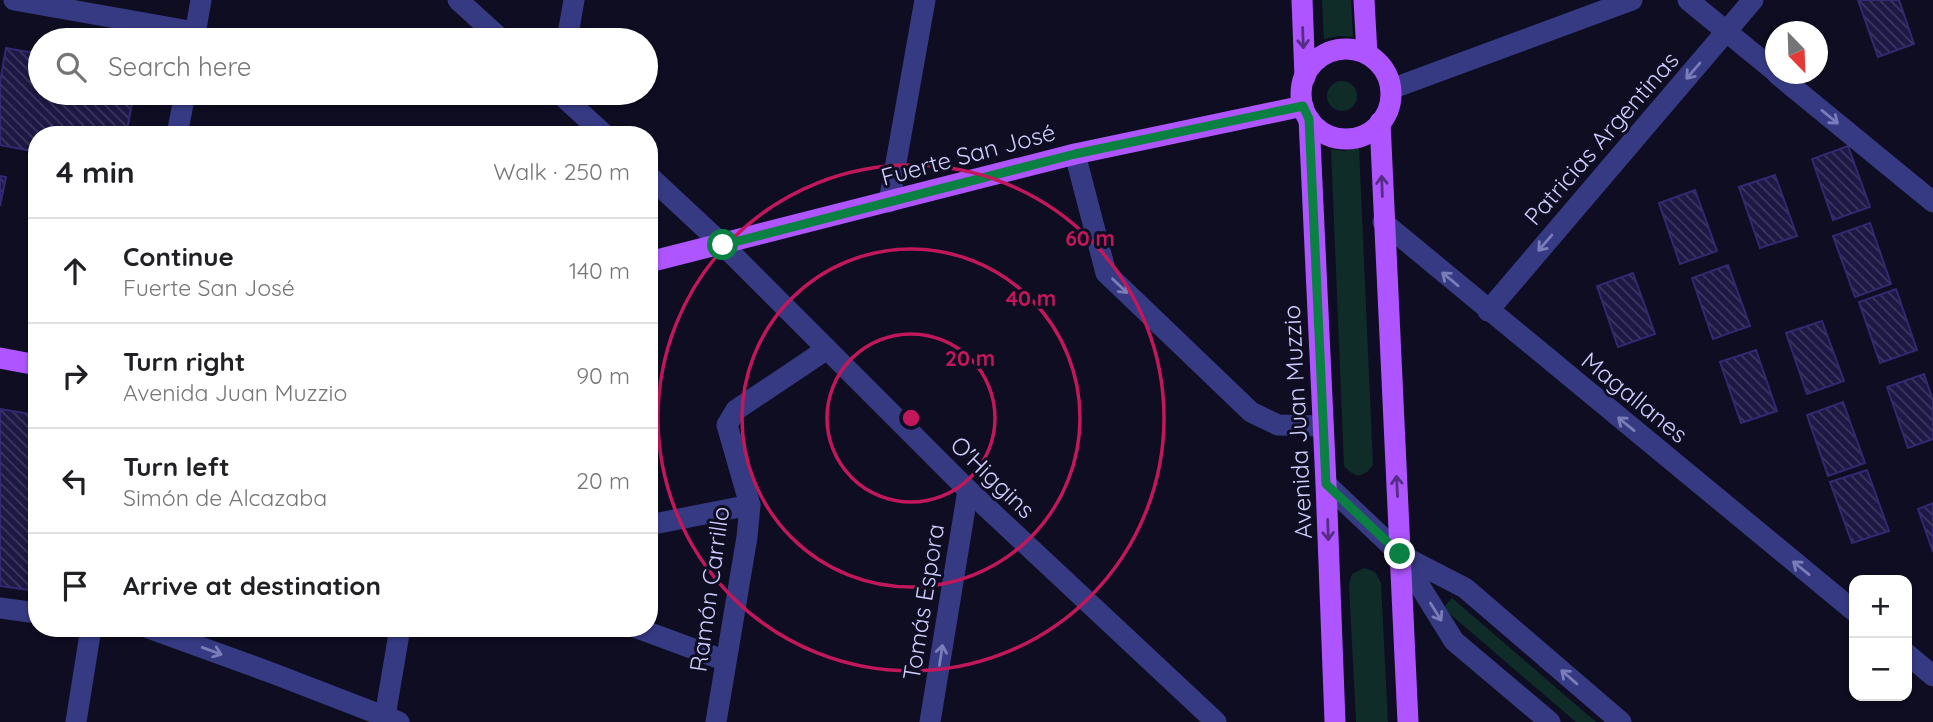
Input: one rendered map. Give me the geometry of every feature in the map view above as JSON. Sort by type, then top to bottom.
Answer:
[{"type":"main road","points":[[1302,0],[1305,76]]},
{"type":"main road","points":[[1364,0],[1367,54]]},
{"type":"main road","points":[[1338,50],[1367,54],[1379,63],[1387,75],[1391,89],[1390,104],[1380,122],[1361,136],[1347,139],[1319,130],[1306,112],[1301,91],[1312,64],[1324,55],[1338,50]]},
{"type":"main road","name":"Fuerte San José","points":[[658,259],[723,245],[1075,154],[1306,112]]},
{"type":"main road","name":"Avenida Juan Muzzio","points":[[1306,112],[1326,484],[1335,722]]},
{"type":"main road","points":[[1380,122],[1408,722]]},
{"type":"main road","points":[[0,358],[28,363]]},
{"type":"street","points":[[14,0],[154,28]]},
{"type":"street","points":[[196,28],[201,0]]},
{"type":"street","points":[[458,0],[489,28]]},
{"type":"street","points":[[569,28],[574,0]]},
{"type":"street","points":[[889,202],[925,0]]},
{"type":"street","points":[[1391,89],[1632,0]]},
{"type":"street","points":[[1688,0],[1765,64]]},
{"type":"street","name":"Patricias Argentinas","points":[[1488,311],[1754,0]]},
{"type":"street","points":[[1789,84],[1933,202]]},
{"type":"street","points":[[179,126],[183,105]]},
{"type":"street","points":[[572,105],[594,126]]},
{"type":"street","points":[[1075,154],[1106,273],[1251,412],[1278,425],[1323,426]]},
{"type":"street","name":"O'Higgins","points":[[658,184],[723,245],[968,490],[1216,722]]},
{"type":"street","name":"Magallanes","points":[[1383,222],[1849,607]]},
{"type":"street","name":"Ramón Carrillo","points":[[716,722],[750,505],[727,425],[736,410],[827,349]]},
{"type":"street","points":[[1326,484],[1400,554],[1454,641],[1550,722]]},
{"type":"street","name":"Tomás Espora","points":[[930,722],[968,490]]},
{"type":"street","points":[[658,523],[750,505]]},
{"type":"street","points":[[1400,554],[1465,588],[1621,722]]},
{"type":"street","points":[[0,608],[28,613]]},
{"type":"street","points":[[658,636],[726,661]]},
{"type":"street","points":[[76,722],[90,637]]},
{"type":"street","points":[[172,637],[389,720],[399,637]]},
{"type":"street","points":[[1912,658],[1933,676]]},
{"type":"green space","points":[[1322,0],[1351,0],[1353,37],[1324,39]]},
{"type":"green space","points":[[1342,81],[1353,85],[1357,96],[1353,107],[1342,111],[1331,107],[1327,96],[1331,85]]},
{"type":"green space","points":[[1359,147],[1373,465],[1358,476],[1344,466],[1331,149],[1344,151]]},
{"type":"green space","points":[[1364,568],[1375,572],[1381,583],[1388,722],[1356,722],[1349,584],[1352,574]]},
{"type":"green space","points":[[1452,598],[1596,722],[1576,722],[1443,608]]},
{"type":"building","points":[[1858,0],[1899,0],[1914,44],[1878,57]]},
{"type":"building","points":[[6,48],[28,52],[28,105],[132,105],[128,126],[28,126],[28,150],[0,145],[0,82]]},
{"type":"building","points":[[1848,146],[1870,207],[1833,220],[1812,159]]},
{"type":"building","points":[[1775,175],[1797,236],[1760,248],[1739,187]]},
{"type":"building","points":[[0,176],[6,177],[0,206]]},
{"type":"building","points":[[1695,190],[1717,251],[1680,264],[1659,203]]},
{"type":"building","points":[[1870,223],[1891,284],[1855,297],[1833,236]]},
{"type":"building","points":[[1728,265],[1750,326],[1713,339],[1692,278]]},
{"type":"building","points":[[1633,273],[1655,334],[1618,347],[1597,286]]},
{"type":"building","points":[[1896,289],[1917,350],[1880,363],[1859,302]]},
{"type":"building","points":[[1822,321],[1844,381],[1807,394],[1786,333]]},
{"type":"building","points":[[1756,350],[1777,411],[1741,423],[1720,362]]},
{"type":"building","points":[[1924,374],[1933,401],[1933,439],[1908,448],[1887,387]]},
{"type":"building","points":[[1843,402],[1865,463],[1828,476],[1807,415]]},
{"type":"building","points":[[0,409],[28,414],[28,590],[0,586]]},
{"type":"building","points":[[1867,470],[1889,531],[1852,543],[1830,482]]},
{"type":"building","points":[[1933,503],[1933,552],[1918,509]]},
{"type":"route","points":[[723,245],[1075,154],[1303,106],[1309,119],[1326,484],[1400,554]]}]
